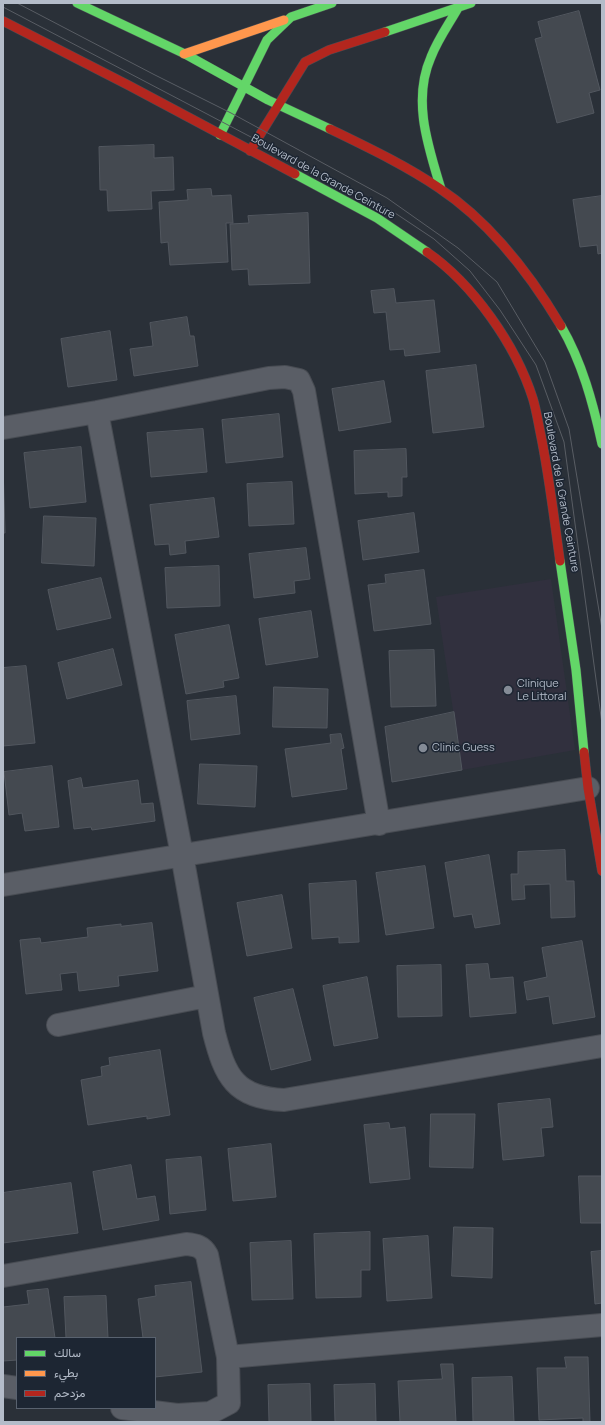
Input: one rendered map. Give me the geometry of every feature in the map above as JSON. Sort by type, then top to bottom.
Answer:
[{"type":"main road","points":[[77,3],[184,54],[278,105],[362,144],[441,189],[475,216],[509,253],[544,298],[574,352],[592,401],[602,444]]},
{"type":"main road","points":[[184,54],[332,3]]},
{"type":"main road","points":[[250,151],[305,62],[329,50],[470,3]]},
{"type":"main road","points":[[441,189],[428,148],[421,108],[422,84],[430,58],[458,8]]},
{"type":"main road","points":[[220,135],[267,40],[291,18]]},
{"type":"main road","name":"Boulevard de la Grande Ceinture","points":[[3,21],[377,218],[438,260],[471,293],[494,324],[519,365],[533,399],[544,451],[576,670],[588,788],[602,871]]},
{"type":"main road","points":[[3,33],[30,34]]},
{"type":"street","points":[[3,428],[97,412],[269,378],[285,377],[299,380],[304,391],[379,824]]},
{"type":"street","points":[[97,412],[182,855],[207,996],[221,1061],[232,1080],[248,1093],[266,1099],[284,1100],[602,1046]]},
{"type":"street","points":[[3,884],[379,824],[588,788]]},
{"type":"street","points":[[58,1025],[207,996]]},
{"type":"street","points":[[3,1276],[186,1244],[202,1247],[207,1255],[228,1357],[229,1403],[210,1413],[177,1415],[130,1409]]},
{"type":"street","points":[[228,1357],[602,1325]]},
{"type":"street","points":[[3,1386],[16,1388]]},
{"type":"shaded area","name":"Clinique Le Littoral","points":[[551,579],[575,750],[462,770],[436,597]]},
{"type":"building","points":[[579,11],[600,90],[589,93],[594,113],[557,123],[535,39],[542,37],[538,22]]},
{"type":"building","points":[[154,145],[154,158],[173,157],[174,190],[151,191],[152,209],[108,211],[107,190],[100,190],[99,147]]},
{"type":"building","points":[[211,189],[212,196],[231,195],[233,223],[226,223],[228,262],[170,265],[168,242],[161,243],[159,202],[188,200],[187,190]]},
{"type":"building","points":[[602,196],[602,253],[598,254],[597,245],[580,247],[573,200]]},
{"type":"building","points":[[308,213],[310,283],[249,285],[248,269],[232,270],[230,224],[249,223],[248,216]]},
{"type":"building","points":[[394,289],[396,303],[434,300],[440,352],[405,356],[404,349],[390,350],[386,312],[374,313],[371,291]]},
{"type":"building","points":[[187,317],[190,336],[194,336],[198,366],[134,376],[130,349],[153,346],[150,323]]},
{"type":"building","points":[[110,331],[117,380],[68,387],[61,339]]},
{"type":"building","points":[[476,365],[484,427],[433,433],[426,371]]},
{"type":"building","points":[[384,381],[391,422],[339,431],[332,389]]},
{"type":"building","points":[[279,414],[283,457],[226,463],[222,420]]},
{"type":"building","points":[[203,429],[207,472],[151,477],[147,433]]},
{"type":"building","points":[[81,447],[86,502],[30,508],[24,453]]},
{"type":"building","points":[[406,449],[407,477],[402,477],[402,496],[388,497],[388,492],[355,494],[354,451]]},
{"type":"building","points":[[3,464],[5,533],[3,533]]},
{"type":"building","points":[[292,482],[294,524],[249,526],[247,484]]},
{"type":"building","points":[[214,498],[219,537],[185,541],[186,553],[170,555],[169,544],[155,545],[150,505]]},
{"type":"building","points":[[414,513],[419,552],[363,560],[358,521]]},
{"type":"building","points":[[44,516],[96,518],[94,566],[42,563]]},
{"type":"building","points":[[306,548],[310,579],[294,581],[295,593],[254,598],[249,554]]},
{"type":"building","points":[[219,566],[220,606],[167,608],[165,568]]},
{"type":"building","points":[[424,570],[431,624],[374,631],[368,585],[386,583],[385,575]]},
{"type":"building","points":[[101,578],[111,618],[57,630],[48,590]]},
{"type":"building","points":[[311,611],[318,657],[266,665],[259,619]]},
{"type":"building","points":[[229,625],[239,678],[223,681],[224,687],[186,694],[175,635]]},
{"type":"building","points":[[113,649],[122,685],[67,699],[58,663]]},
{"type":"building","points":[[434,650],[436,706],[391,707],[389,651]]},
{"type":"building","points":[[26,666],[35,743],[3,746],[3,668]]},
{"type":"building","points":[[274,687],[328,689],[327,728],[273,727]]},
{"type":"building","points":[[236,696],[240,734],[191,740],[187,701]]},
{"type":"building","points":[[454,712],[462,770],[392,782],[385,727]]},
{"type":"building","points":[[341,734],[344,748],[341,749],[347,789],[292,797],[285,749],[331,743],[330,735]]},
{"type":"building","points":[[200,764],[257,766],[255,807],[198,804]]},
{"type":"building","points":[[52,766],[59,827],[25,831],[22,813],[9,815],[4,772]]},
{"type":"building","points":[[81,778],[83,788],[138,780],[141,804],[153,803],[155,821],[92,830],[91,827],[74,829],[68,781]]},
{"type":"building","points":[[565,850],[566,881],[574,881],[575,917],[551,918],[550,884],[524,885],[525,899],[512,900],[511,874],[518,874],[518,852]]},
{"type":"building","points":[[489,855],[500,924],[475,928],[472,914],[454,917],[445,863]]},
{"type":"building","points":[[425,866],[434,928],[386,935],[376,873]]},
{"type":"building","points":[[356,881],[359,942],[339,943],[339,937],[312,939],[309,884]]},
{"type":"building","points":[[282,895],[292,948],[247,956],[237,903]]},
{"type":"building","points":[[152,923],[158,971],[118,976],[119,986],[79,991],[77,972],[60,974],[62,990],[26,994],[20,940],[40,938],[41,943],[88,937],[87,928],[121,924],[121,926]]},
{"type":"building","points":[[582,941],[595,1017],[553,1024],[549,996],[527,1000],[524,982],[547,977],[542,948]]},
{"type":"building","points":[[488,964],[490,979],[513,977],[516,1013],[470,1017],[466,965]]},
{"type":"building","points":[[441,965],[442,1016],[398,1017],[397,966]]},
{"type":"building","points":[[367,977],[378,1038],[334,1046],[323,986]]},
{"type":"building","points":[[293,989],[311,1060],[271,1070],[254,998]]},
{"type":"building","points":[[160,1050],[170,1115],[147,1119],[147,1116],[88,1125],[81,1080],[102,1076],[101,1067],[110,1065],[109,1058]]},
{"type":"building","points":[[550,1099],[553,1127],[541,1128],[544,1156],[503,1160],[498,1104]]},
{"type":"building","points":[[431,1114],[475,1114],[473,1168],[430,1167]]},
{"type":"building","points":[[389,1123],[390,1129],[405,1127],[410,1179],[370,1183],[364,1125]]},
{"type":"building","points":[[271,1144],[276,1197],[233,1201],[228,1149]]},
{"type":"building","points":[[201,1157],[206,1210],[170,1214],[166,1160]]},
{"type":"building","points":[[131,1165],[137,1199],[155,1196],[159,1220],[103,1230],[93,1172]]},
{"type":"building","points":[[579,1176],[602,1176],[602,1223],[581,1223]]},
{"type":"building","points":[[71,1183],[78,1233],[3,1243],[3,1193]]},
{"type":"building","points":[[454,1227],[493,1228],[492,1278],[452,1276]]},
{"type":"building","points":[[370,1232],[370,1270],[361,1270],[361,1297],[316,1298],[314,1234]]},
{"type":"building","points":[[428,1236],[432,1298],[387,1301],[383,1239]]},
{"type":"building","points":[[291,1241],[293,1299],[252,1300],[250,1243]]},
{"type":"building","points":[[602,1251],[602,1303],[595,1304],[591,1252]]},
{"type":"building","points":[[191,1282],[202,1372],[156,1377],[156,1337],[143,1337],[138,1299],[156,1296],[155,1286]]},
{"type":"building","points":[[48,1289],[55,1337],[16,1337],[16,1360],[3,1361],[3,1307],[29,1304],[27,1291]]},
{"type":"building","points":[[106,1296],[108,1337],[66,1337],[64,1297]]},
{"type":"building","points":[[565,1357],[588,1357],[590,1422],[583,1422],[583,1418],[539,1420],[537,1368],[566,1368]]},
{"type":"building","points":[[441,1364],[453,1364],[456,1422],[400,1422],[398,1381],[442,1379]]},
{"type":"building","points":[[512,1377],[514,1422],[473,1422],[472,1378]]},
{"type":"building","points":[[310,1384],[311,1422],[269,1422],[268,1385]]},
{"type":"building","points":[[375,1384],[376,1422],[335,1422],[334,1385]]},
{"type":"tram line","points":[[17,3],[231,113],[387,198],[458,248],[497,282],[545,362],[569,429],[602,629]]},
{"type":"tram line","points":[[3,7],[392,211],[434,239],[470,271],[500,310],[536,365],[564,442],[602,724]]},
{"type":"traffic: fast","points":[[77,3],[185,54],[268,100],[330,129]]},
{"type":"traffic: fast","points":[[220,135],[267,40],[291,17],[332,3]]},
{"type":"traffic: fast","points":[[385,32],[471,3]]},
{"type":"traffic: fast","points":[[441,189],[427,140],[422,106],[423,90],[425,73],[431,57],[440,38],[458,8]]},
{"type":"traffic: fast","points":[[295,174],[377,218],[427,252]]},
{"type":"traffic: fast","points":[[561,326],[581,368],[595,413],[602,444]]},
{"type":"traffic: fast","points":[[560,561],[576,670],[584,752]]},
{"type":"traffic: slow","points":[[184,54],[284,20]]},
{"type":"traffic: jam","points":[[3,21],[128,85],[295,174]]},
{"type":"traffic: jam","points":[[250,151],[305,62],[329,50],[385,32]]},
{"type":"traffic: jam","points":[[330,129],[413,172],[458,202],[508,250],[536,287],[561,326]]},
{"type":"traffic: jam","points":[[427,252],[461,281],[491,317],[516,358],[525,378],[534,403],[543,447],[560,561]]},
{"type":"traffic: jam","points":[[584,752],[588,788],[602,871]]},
{"type":"place","name":"Clinique Le Littoral","points":[[508,690]]},
{"type":"place","name":"Clinic Guess","points":[[423,748]]}]
